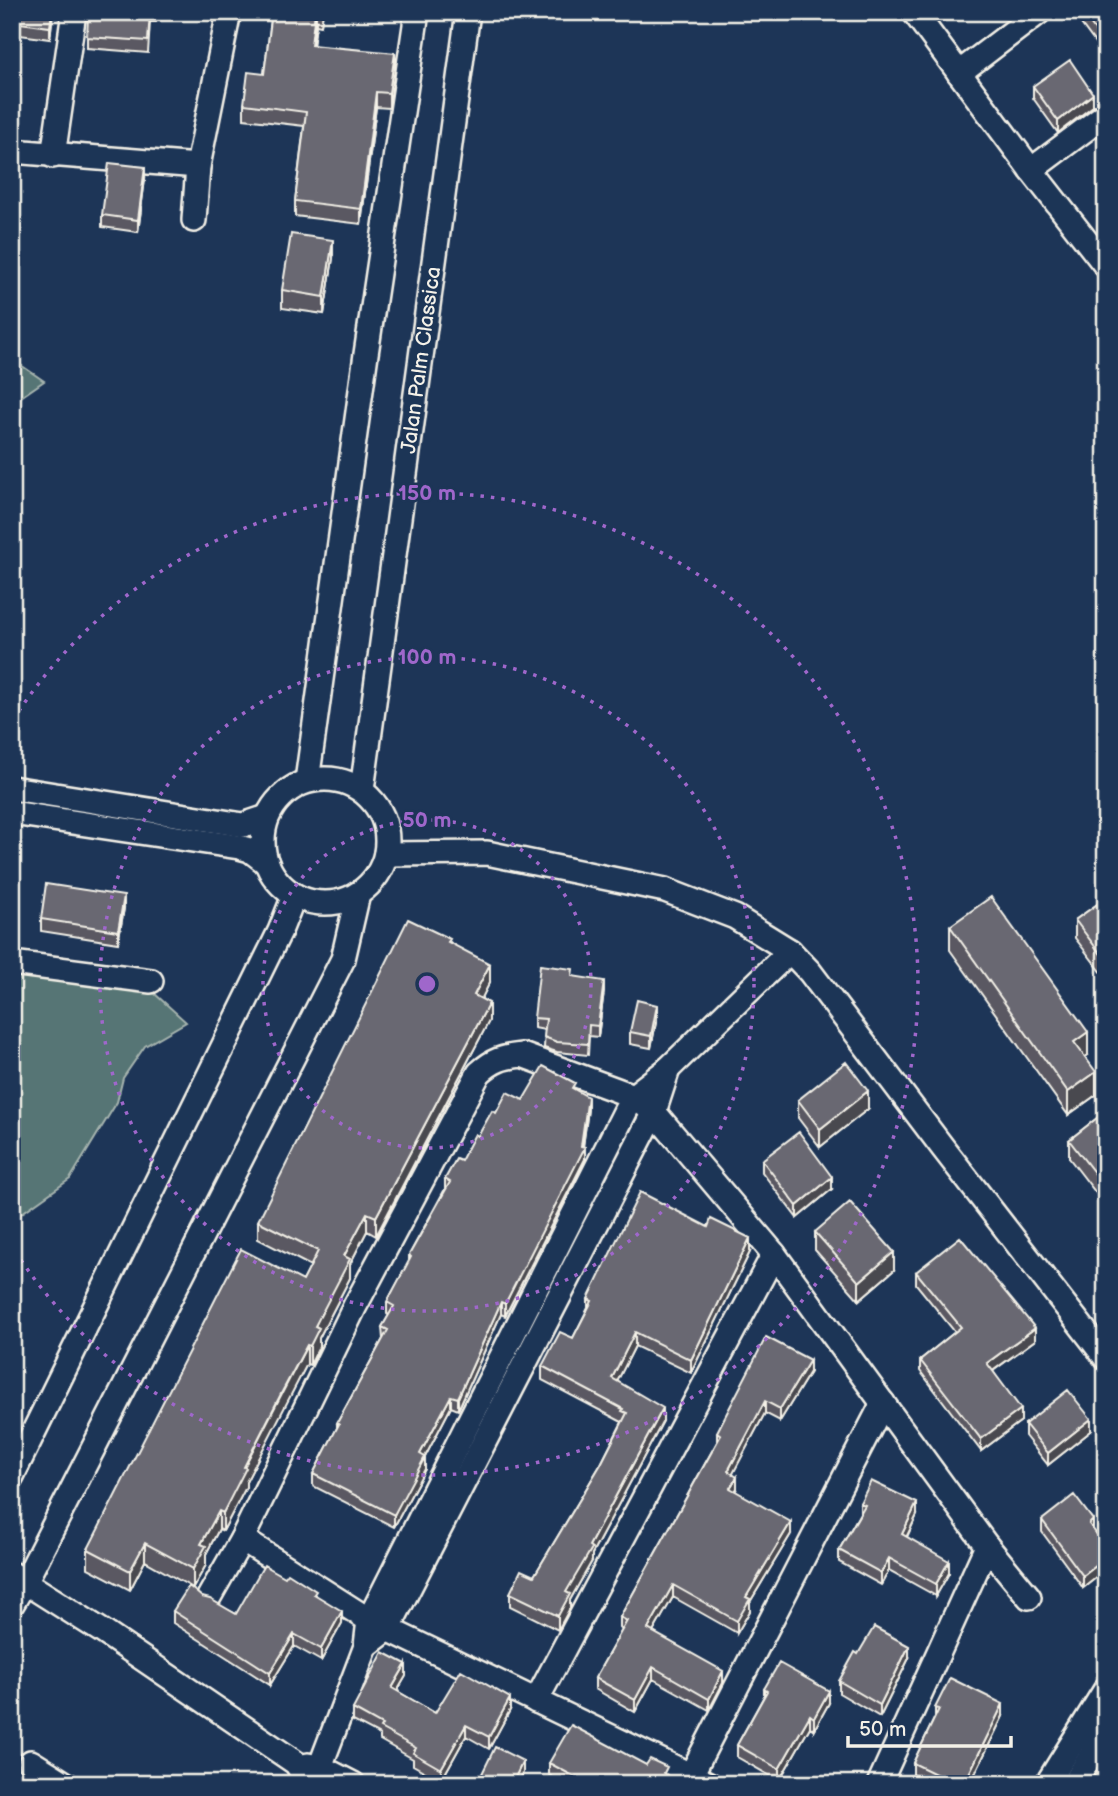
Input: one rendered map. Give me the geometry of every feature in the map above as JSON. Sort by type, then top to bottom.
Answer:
[{"type":"street","points":[[54,156],[74,12]]},
{"type":"street","points":[[194,220],[198,166],[229,12]]},
{"type":"street","points":[[307,780],[417,12]]},
{"type":"street","name":"Jalan Palm Classica","points":[[362,790],[468,12]]},
{"type":"street","points":[[914,12],[1106,266]]},
{"type":"street","points":[[959,73],[1039,12]]},
{"type":"street","points":[[1031,170],[1106,114]]},
{"type":"street","points":[[12,151],[198,166]]},
{"type":"street","points":[[327,778],[362,790],[378,808],[387,830],[386,854],[376,877],[358,894],[327,904],[295,897],[280,886],[263,853],[262,835],[267,817],[277,801],[290,788],[307,780],[327,778]]},
{"type":"street","points":[[12,788],[243,825],[267,817]]},
{"type":"street","points":[[12,813],[239,847],[250,850],[267,863]]},
{"type":"street","points":[[386,854],[487,853],[665,890],[735,917],[790,951],[810,972],[1106,1358]]},
{"type":"street","points":[[12,1604],[19,1578],[343,960],[358,894]]},
{"type":"street","points":[[12,1476],[295,897]]},
{"type":"street","points":[[378,1624],[632,1096],[668,1069],[790,951]]},
{"type":"street","points":[[12,963],[151,981]]},
{"type":"street","points":[[209,1597],[242,1539],[355,1306],[479,1073],[502,1057],[522,1055],[632,1096],[654,1112],[774,1254],[987,1546],[1028,1597]]},
{"type":"street","points":[[314,1779],[366,1646],[654,1112],[668,1069]]},
{"type":"street","points":[[536,1701],[774,1254]]},
{"type":"street","points":[[242,1539],[378,1624],[700,1779],[883,1403]]},
{"type":"street","points":[[879,1784],[987,1546]]},
{"type":"street","points":[[19,1578],[296,1763],[314,1779],[353,1784]]},
{"type":"street","points":[[1047,1784],[1106,1689]]},
{"type":"street","points":[[1074,1784],[1106,1730]]},
{"type":"street","points":[[31,1762],[66,1784]]},
{"type":"green space","points":[[12,359],[44,381],[12,403]]},
{"type":"green space","points":[[12,974],[155,994],[186,1022],[145,1046],[123,1078],[117,1102],[70,1179],[12,1220]]},
{"type":"building","points":[[12,12],[52,12],[50,27],[13,22],[12,29]]},
{"type":"building","points":[[106,12],[150,12],[148,41],[87,37],[88,17],[106,18]]},
{"type":"building","points":[[272,12],[315,12],[311,45],[395,53],[389,93],[376,92],[361,209],[295,201],[306,112],[244,104],[248,72],[264,74]]},
{"type":"building","points":[[1081,12],[1106,12],[1106,25],[1096,32]]},
{"type":"building","points":[[1070,60],[1093,94],[1058,121],[1033,86]]},
{"type":"building","points":[[109,163],[145,167],[138,220],[102,215]]},
{"type":"building","points":[[291,234],[333,240],[324,297],[282,290]]},
{"type":"building","points":[[46,884],[124,896],[118,931],[41,919]]},
{"type":"building","points":[[991,897],[1088,1032],[1074,1042],[1096,1072],[1068,1092],[950,926]]},
{"type":"building","points":[[1106,898],[1106,961],[1075,920]]},
{"type":"building","points":[[408,919],[450,939],[448,942],[490,964],[474,995],[489,1003],[376,1217],[367,1213],[344,1256],[350,1259],[315,1326],[319,1328],[282,1392],[223,1513],[219,1511],[201,1544],[206,1546],[193,1569],[145,1543],[130,1571],[88,1549],[241,1249],[303,1281],[318,1251],[258,1221]]},
{"type":"building","points":[[540,965],[573,969],[572,976],[604,981],[598,1026],[589,1025],[588,1044],[557,1042],[544,1037],[546,1019],[534,1018]]},
{"type":"building","points":[[637,1000],[657,1005],[651,1036],[630,1032]]},
{"type":"building","points":[[846,1062],[868,1091],[820,1129],[798,1100]]},
{"type":"building","points":[[543,1066],[575,1083],[572,1088],[588,1097],[581,1146],[585,1147],[505,1304],[501,1302],[458,1398],[451,1396],[420,1454],[425,1457],[394,1515],[313,1474],[339,1424],[337,1423],[388,1330],[382,1327],[394,1306],[387,1302],[411,1257],[409,1255],[450,1182],[445,1179],[456,1159],[461,1161],[475,1134],[478,1136],[492,1111],[496,1113],[507,1092],[523,1100]]},
{"type":"building","points":[[1106,1111],[1106,1188],[1069,1140]]},
{"type":"building","points":[[799,1132],[832,1177],[797,1206],[762,1160]]},
{"type":"building","points":[[640,1192],[708,1227],[711,1219],[750,1238],[691,1360],[635,1332],[612,1378],[663,1408],[589,1546],[592,1548],[566,1592],[570,1594],[558,1616],[510,1593],[521,1570],[534,1576],[601,1464],[627,1413],[542,1366],[560,1332],[573,1338],[592,1301],[588,1299]]},
{"type":"building","points":[[850,1202],[894,1252],[859,1282],[815,1232]]},
{"type":"building","points":[[960,1237],[1035,1328],[987,1363],[1021,1409],[981,1439],[920,1360],[961,1327],[916,1272]]},
{"type":"building","points":[[766,1337],[810,1360],[780,1409],[765,1401],[728,1471],[737,1477],[730,1488],[791,1522],[746,1597],[750,1599],[737,1621],[673,1585],[648,1629],[723,1671],[709,1699],[653,1667],[635,1700],[595,1678],[627,1621],[620,1617],[721,1435],[717,1432]]},
{"type":"building","points":[[1068,1390],[1091,1419],[1048,1453],[1025,1424]]},
{"type":"building","points":[[871,1481],[917,1503],[902,1534],[949,1561],[936,1584],[889,1558],[881,1573],[839,1550],[865,1505],[860,1503]]},
{"type":"building","points":[[1074,1495],[1093,1520],[1089,1524],[1106,1546],[1106,1558],[1083,1576],[1042,1520]]},
{"type":"building","points":[[264,1565],[285,1577],[288,1573],[316,1591],[314,1594],[342,1611],[321,1649],[294,1634],[270,1673],[173,1611],[189,1586],[202,1597],[236,1614]]},
{"type":"building","points":[[874,1627],[909,1646],[880,1705],[839,1681],[855,1652],[858,1654]]},
{"type":"building","points":[[383,1652],[406,1664],[392,1688],[435,1713],[461,1670],[510,1698],[489,1737],[466,1725],[441,1769],[413,1753],[416,1748],[353,1709]]},
{"type":"building","points":[[779,1663],[829,1691],[814,1718],[810,1715],[779,1769],[737,1745]]},
{"type":"building","points":[[950,1678],[1003,1704],[964,1784],[956,1784],[913,1763],[939,1709],[935,1708]]},
{"type":"building","points":[[571,1725],[646,1765],[650,1759],[667,1767],[664,1773],[682,1784],[588,1784],[549,1763]]},
{"type":"building","points":[[495,1747],[523,1761],[512,1784],[477,1784]]}]
